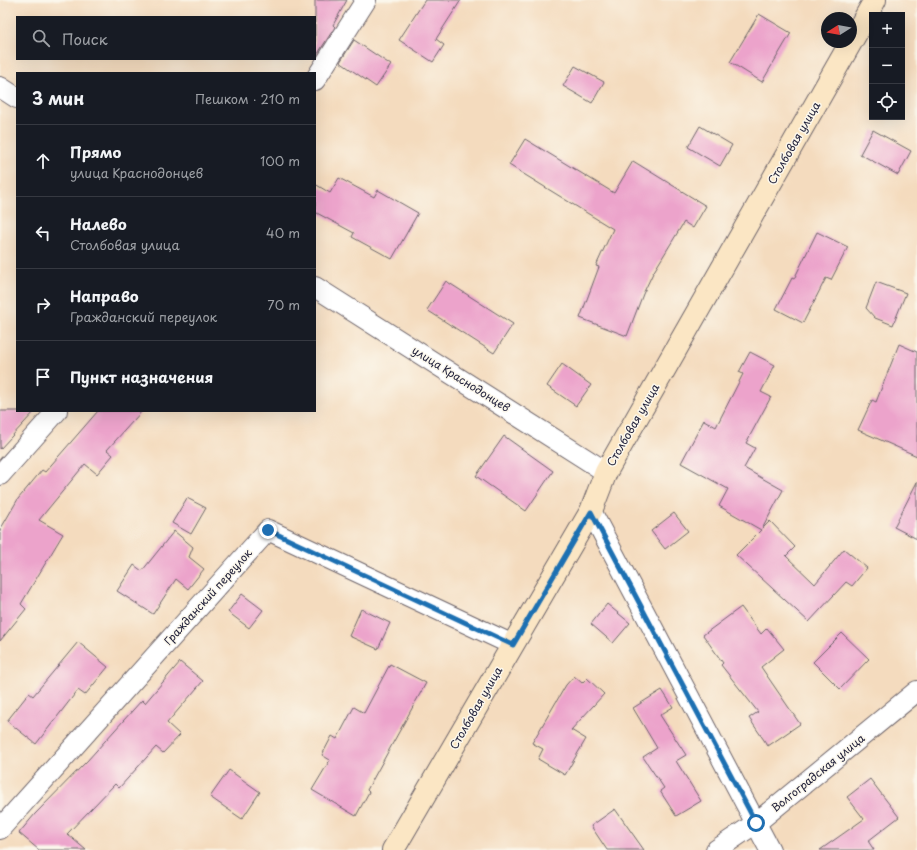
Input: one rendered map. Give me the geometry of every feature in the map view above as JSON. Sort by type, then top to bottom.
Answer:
[{"type":"street","points":[[316,78],[366,0]]},
{"type":"street","name":"Столбовая улица","points":[[393,850],[591,512],[606,472],[875,0]]},
{"type":"street","points":[[0,87],[16,97]]},
{"type":"street","name":"улица Краснодонцев","points":[[316,288],[606,472]]},
{"type":"street","points":[[0,475],[56,412]]},
{"type":"street","points":[[591,512],[770,850]]},
{"type":"street","name":"Гражданский переулок","points":[[0,830],[268,530],[513,645]]},
{"type":"street","name":"Волгоградская улица","points":[[716,850],[756,823],[917,691]]},
{"type":"building","points":[[315,0],[347,0],[333,25],[335,27],[316,56],[316,16]]},
{"type":"building","points":[[425,0],[461,0],[436,39],[444,45],[433,62],[399,40]]},
{"type":"building","points":[[759,14],[791,33],[762,82],[730,62]]},
{"type":"building","points":[[354,40],[391,65],[376,87],[340,62]]},
{"type":"building","points":[[575,66],[604,82],[592,103],[563,86]]},
{"type":"building","points":[[700,126],[732,145],[720,166],[688,147]]},
{"type":"building","points":[[873,130],[911,151],[898,175],[860,154]]},
{"type":"building","points":[[525,139],[614,193],[633,161],[706,206],[693,228],[684,222],[653,273],[643,294],[627,336],[580,318],[599,267],[596,266],[613,229],[509,165]]},
{"type":"building","points":[[339,178],[374,197],[378,190],[418,213],[392,259],[352,237],[354,233],[316,213],[316,185],[330,193]]},
{"type":"building","points":[[817,232],[848,247],[831,280],[826,278],[803,323],[776,309],[792,278],[794,279]]},
{"type":"building","points":[[446,281],[513,324],[494,353],[427,310]]},
{"type":"building","points":[[876,282],[906,293],[893,325],[875,318],[866,308]]},
{"type":"building","points":[[899,344],[917,352],[917,456],[858,430],[872,400],[876,402]]},
{"type":"building","points":[[750,352],[775,365],[761,392],[771,397],[746,443],[755,448],[744,468],[783,490],[762,529],[770,521],[795,547],[786,556],[815,584],[844,549],[867,568],[852,586],[846,582],[809,622],[736,555],[761,530],[719,506],[728,489],[681,463],[704,420],[716,427],[743,374],[739,372]]},
{"type":"building","points":[[562,364],[591,385],[576,406],[547,386]]},
{"type":"building","points":[[0,411],[34,412],[0,449]]},
{"type":"building","points":[[97,412],[141,412],[107,450],[113,455],[97,474],[85,464],[39,520],[63,534],[21,604],[26,609],[0,641],[0,530],[18,499],[42,470],[45,472]]},
{"type":"building","points":[[504,436],[553,471],[526,511],[476,476]]},
{"type":"building","points":[[917,482],[917,539],[894,527]]},
{"type":"building","points":[[187,498],[206,508],[191,534],[172,523]]},
{"type":"building","points":[[674,513],[688,531],[665,549],[651,531]]},
{"type":"building","points":[[174,531],[193,547],[189,557],[204,569],[188,589],[176,579],[153,614],[117,591],[134,565],[142,571]]},
{"type":"building","points":[[242,594],[263,610],[249,628],[228,612]]},
{"type":"building","points":[[607,604],[630,623],[613,643],[591,624]]},
{"type":"building","points":[[741,607],[761,634],[767,628],[784,649],[761,667],[800,724],[768,746],[749,718],[758,712],[721,665],[723,663],[703,635]]},
{"type":"building","points":[[361,609],[390,623],[378,649],[349,636]]},
{"type":"building","points":[[842,633],[869,659],[840,689],[813,662]]},
{"type":"building","points":[[78,642],[108,667],[85,695],[78,690],[36,744],[7,721],[29,693],[33,696]]},
{"type":"building","points":[[180,662],[203,681],[167,723],[180,735],[163,753],[156,747],[119,788],[115,784],[67,834],[86,850],[39,850],[19,833],[142,700],[145,703]]},
{"type":"building","points":[[390,664],[426,683],[367,790],[369,792],[356,816],[312,790],[330,760],[322,755],[332,736],[337,739],[354,707],[364,713]]},
{"type":"building","points":[[574,676],[582,683],[587,678],[604,694],[571,730],[586,739],[565,775],[538,759],[543,749],[532,743],[566,685]]},
{"type":"building","points":[[662,690],[673,707],[660,715],[686,755],[676,761],[701,801],[676,816],[660,791],[664,788],[643,757],[657,748],[633,708]]},
{"type":"building","points":[[229,770],[260,792],[242,819],[210,797]]},
{"type":"building","points":[[870,779],[899,817],[868,841],[874,850],[820,850],[864,819],[847,797]]},
{"type":"building","points":[[615,809],[644,850],[607,850],[591,826]]},
{"type":"route","points":[[268,530],[513,645],[591,512],[756,823]]}]
